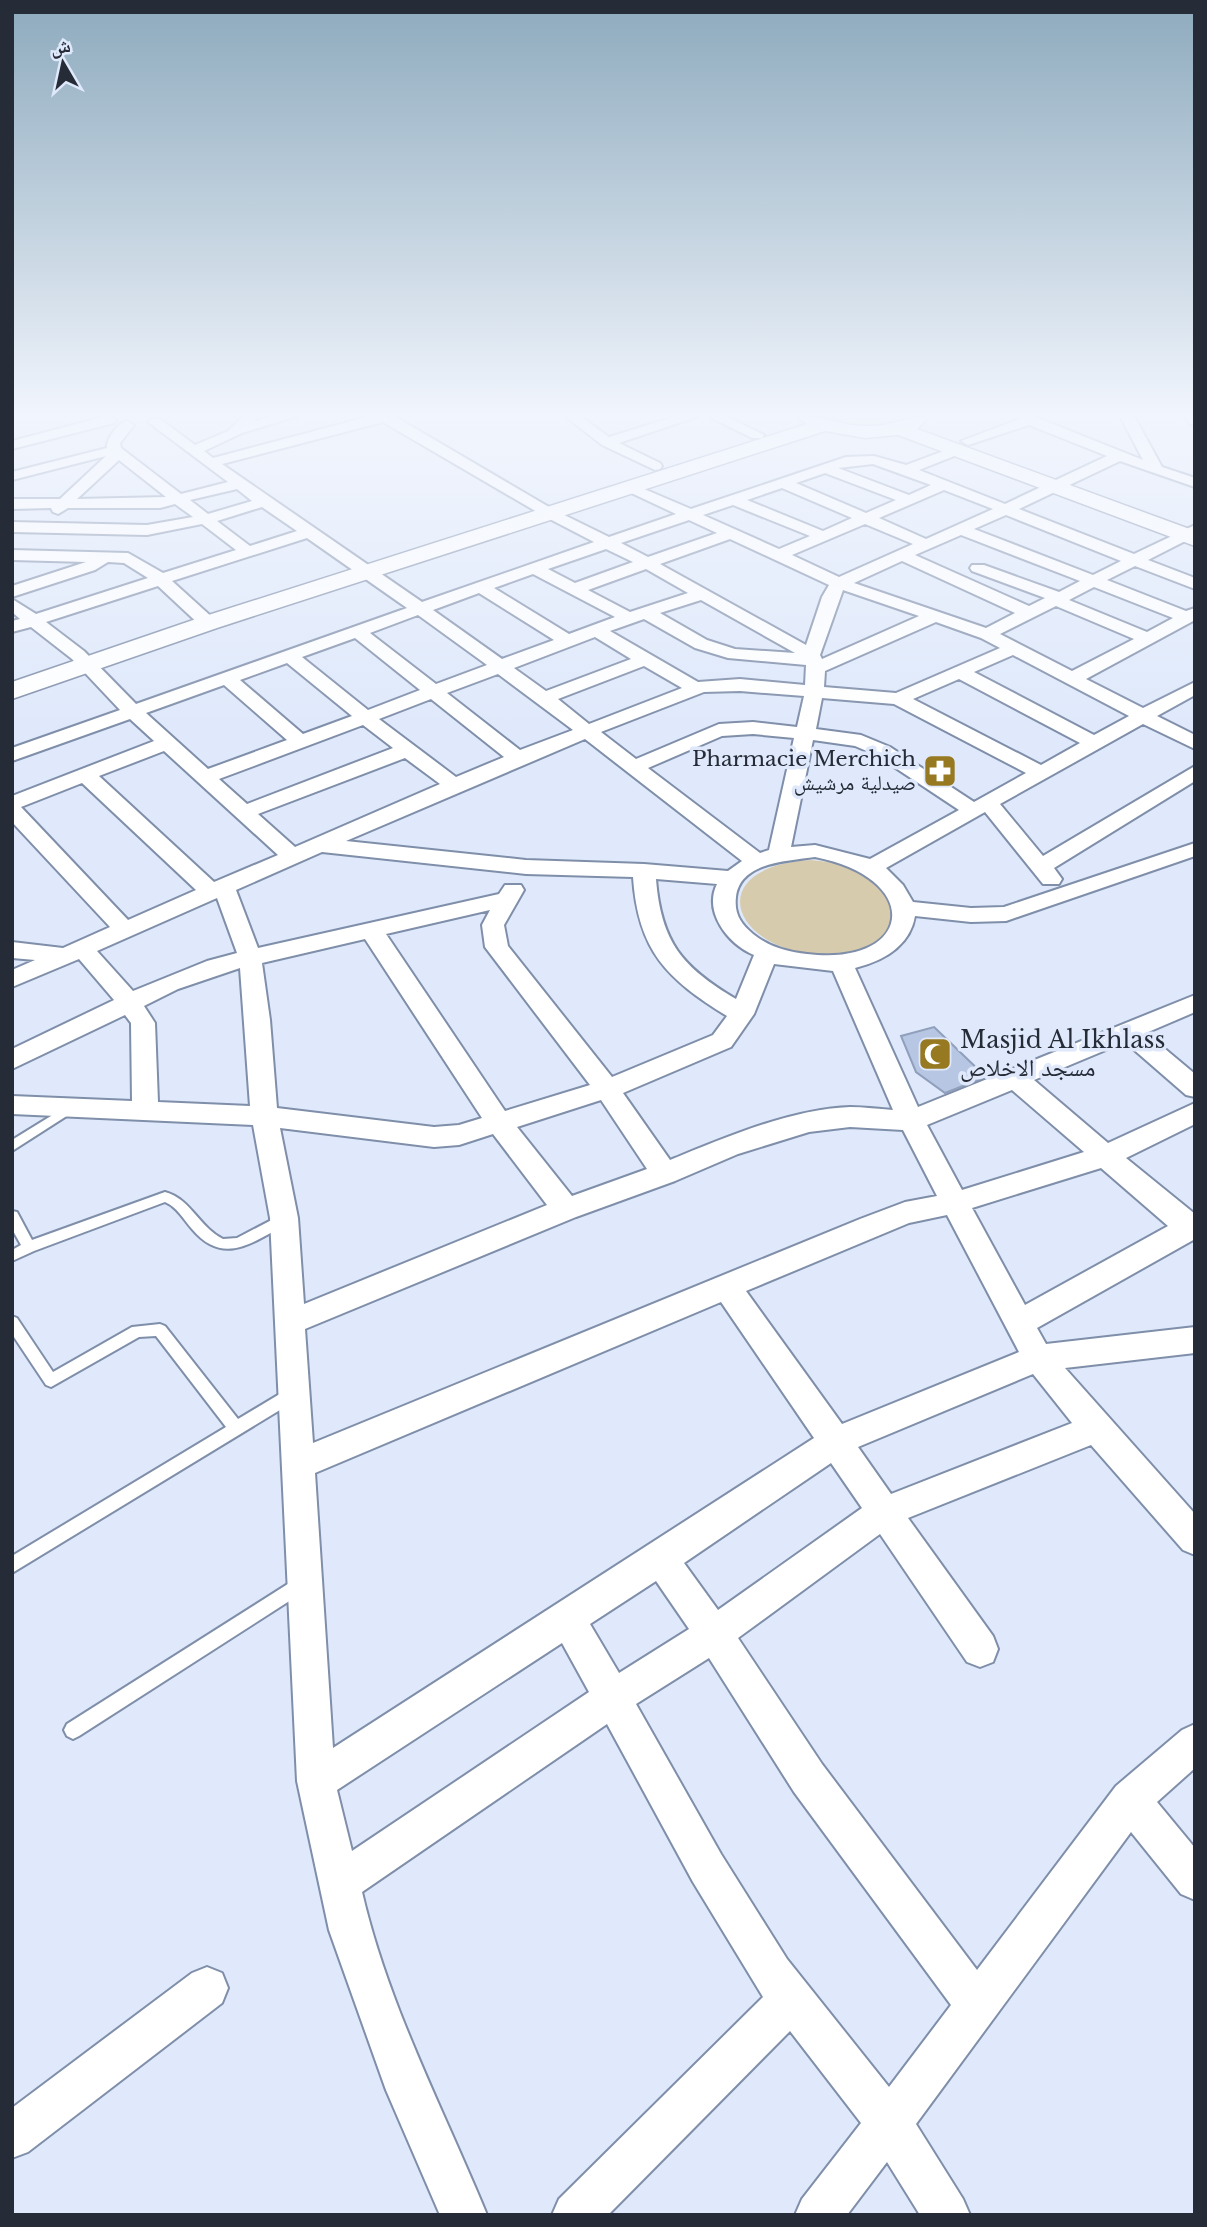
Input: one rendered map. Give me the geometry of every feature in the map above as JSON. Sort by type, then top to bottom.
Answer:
[{"type":"street","points":[[18,555],[49,520]]},
{"type":"street","points":[[12,527],[124,531],[201,520]]},
{"type":"street","points":[[207,520],[246,550]]},
{"type":"street","points":[[291,520],[362,567],[544,698],[755,861]]},
{"type":"street","points":[[12,691],[82,660],[508,520]]},
{"type":"street","points":[[563,520],[702,594],[813,661]]},
{"type":"street","points":[[12,755],[131,710],[672,520]]},
{"type":"street","points":[[697,520],[839,583],[987,634],[1195,743]]},
{"type":"street","points":[[783,520],[823,536]]},
{"type":"street","points":[[777,556],[863,520]]},
{"type":"street","points":[[872,520],[925,544]]},
{"type":"street","points":[[779,854],[814,691],[813,661],[830,597],[839,583],[981,520]]},
{"type":"street","points":[[1034,520],[1195,584]]},
{"type":"street","points":[[1160,520],[1192,532]]},
{"type":"street","points":[[961,529],[1092,581],[1191,615]]},
{"type":"street","points":[[12,592],[89,567],[105,556],[124,531]]},
{"type":"street","points":[[12,627],[309,532]]},
{"type":"street","points":[[987,634],[1192,532]]},
{"type":"street","points":[[575,589],[728,534]]},
{"type":"street","points":[[953,580],[1018,552]]},
{"type":"street","points":[[18,555],[128,558],[160,579],[204,618]]},
{"type":"street","points":[[901,555],[1029,612]]},
{"type":"street","points":[[534,568],[575,589],[701,644],[734,654],[813,661],[935,616]]},
{"type":"street","points":[[978,568],[1056,598],[1149,639]]},
{"type":"street","points":[[481,587],[568,641]]},
{"type":"street","points":[[204,778],[595,630],[702,594]]},
{"type":"street","points":[[12,604],[82,660],[166,743],[293,857]]},
{"type":"street","points":[[1074,678],[1191,615]]},
{"type":"street","points":[[595,630],[695,688]]},
{"type":"street","points":[[357,631],[437,691],[518,758]]},
{"type":"street","points":[[898,699],[1014,648]]},
{"type":"street","points":[[289,654],[366,718],[455,786]]},
{"type":"street","points":[[544,698],[647,659]]},
{"type":"street","points":[[12,677],[82,660]]},
{"type":"street","points":[[961,673],[1095,743]]},
{"type":"street","points":[[226,677],[302,743]]},
{"type":"street","points":[[12,979],[518,758],[695,688],[724,684],[898,699],[1042,772]]},
{"type":"street","points":[[870,867],[1195,687]]},
{"type":"street","points":[[634,767],[719,730],[753,728],[861,741],[980,806],[1065,894]]},
{"type":"street","points":[[12,803],[166,743]]},
{"type":"street","points":[[242,813],[407,750]]},
{"type":"street","points":[[1040,867],[1195,772]]},
{"type":"street","points":[[85,775],[217,888],[250,957],[258,1020],[264,1116],[284,1218],[316,1781],[350,1930],[408,2090],[464,2215]]},
{"type":"street","points":[[12,809],[124,929]]},
{"type":"street","points":[[320,845],[526,867],[644,871],[730,878]]},
{"type":"street","points":[[905,908],[971,915],[1006,914],[1195,849]]},
{"type":"street","points":[[815,851],[841,856],[870,867],[898,892],[905,908],[900,933],[878,953],[842,964],[803,964],[766,954],[744,942],[729,927],[722,910],[722,893],[730,878],[745,865],[779,854],[815,851]]},
{"type":"street","points":[[526,867],[493,925],[497,947],[607,1088],[664,1174]]},
{"type":"street","points":[[644,871],[648,920],[661,952],[681,974],[742,1014]]},
{"type":"street","points":[[12,1060],[204,970],[250,957],[509,899]]},
{"type":"street","points":[[371,929],[500,1124],[566,1209]]},
{"type":"street","points":[[13,952],[73,952],[130,1003],[143,1023],[145,1110]]},
{"type":"street","points":[[12,1105],[264,1116],[434,1137],[459,1135],[607,1088],[722,1041],[742,1014],[766,954]]},
{"type":"street","points":[[842,964],[911,1121],[1038,1358],[1195,1539]]},
{"type":"street","points":[[291,1322],[566,1209],[664,1174],[729,1147],[808,1122],[850,1117],[911,1121],[1195,1003]]},
{"type":"street","points":[[1128,1031],[1195,1088]]},
{"type":"street","points":[[1016,1079],[1192,1227],[1018,1324]]},
{"type":"street","points":[[299,1464],[905,1213],[955,1203],[1105,1156],[1195,1113]]},
{"type":"street","points":[[727,1287],[980,1649]]},
{"type":"street","points":[[316,1781],[660,1559],[835,1442],[1038,1358],[1195,1340]]},
{"type":"street","points":[[340,1883],[612,1698],[714,1634],[884,1512],[1096,1428]]},
{"type":"street","points":[[660,1559],[714,1634],[808,1778],[978,2007]]},
{"type":"street","points":[[567,1617],[707,1868],[772,1974],[889,2123],[947,2215]]},
{"type":"street","points":[[818,2215],[978,2007],[1130,1800],[1195,1743]]},
{"type":"street","points":[[1130,1800],[1195,1880]]},
{"type":"street","points":[[12,2136],[207,1988]]},
{"type":"street","points":[[575,2215],[791,1999]]},
{"type":"lane","points":[[12,1146],[72,1107]]},
{"type":"lane","points":[[12,1256],[29,1247],[165,1197],[180,1203],[208,1239],[217,1245],[237,1244],[284,1218]]},
{"type":"lane","points":[[12,1216],[29,1247]]},
{"type":"lane","points":[[12,1322],[51,1381],[137,1331],[160,1329],[236,1428]]},
{"type":"lane","points":[[12,1565],[295,1392]]},
{"type":"lane","points":[[73,1730],[306,1581]]},
{"type":"shaded area","points":[[810,860],[853,868],[880,884],[888,894],[896,913],[879,941],[854,953],[830,955],[796,951],[770,941],[751,927],[741,910],[741,893],[752,878],[775,866]]},
{"type":"building","name":"Masjid Al Ikhlass مسجد الاخلاص","points":[[934,1027],[986,1077],[945,1093],[916,1072],[901,1036]]},
{"type":"place","name":"Pharmacie Merchich صيدلية مرشيش","points":[[940,771]]},
{"type":"place","name":"Masjid Al Ikhlass مسجد الاخلاص","points":[[935,1054]]}]
